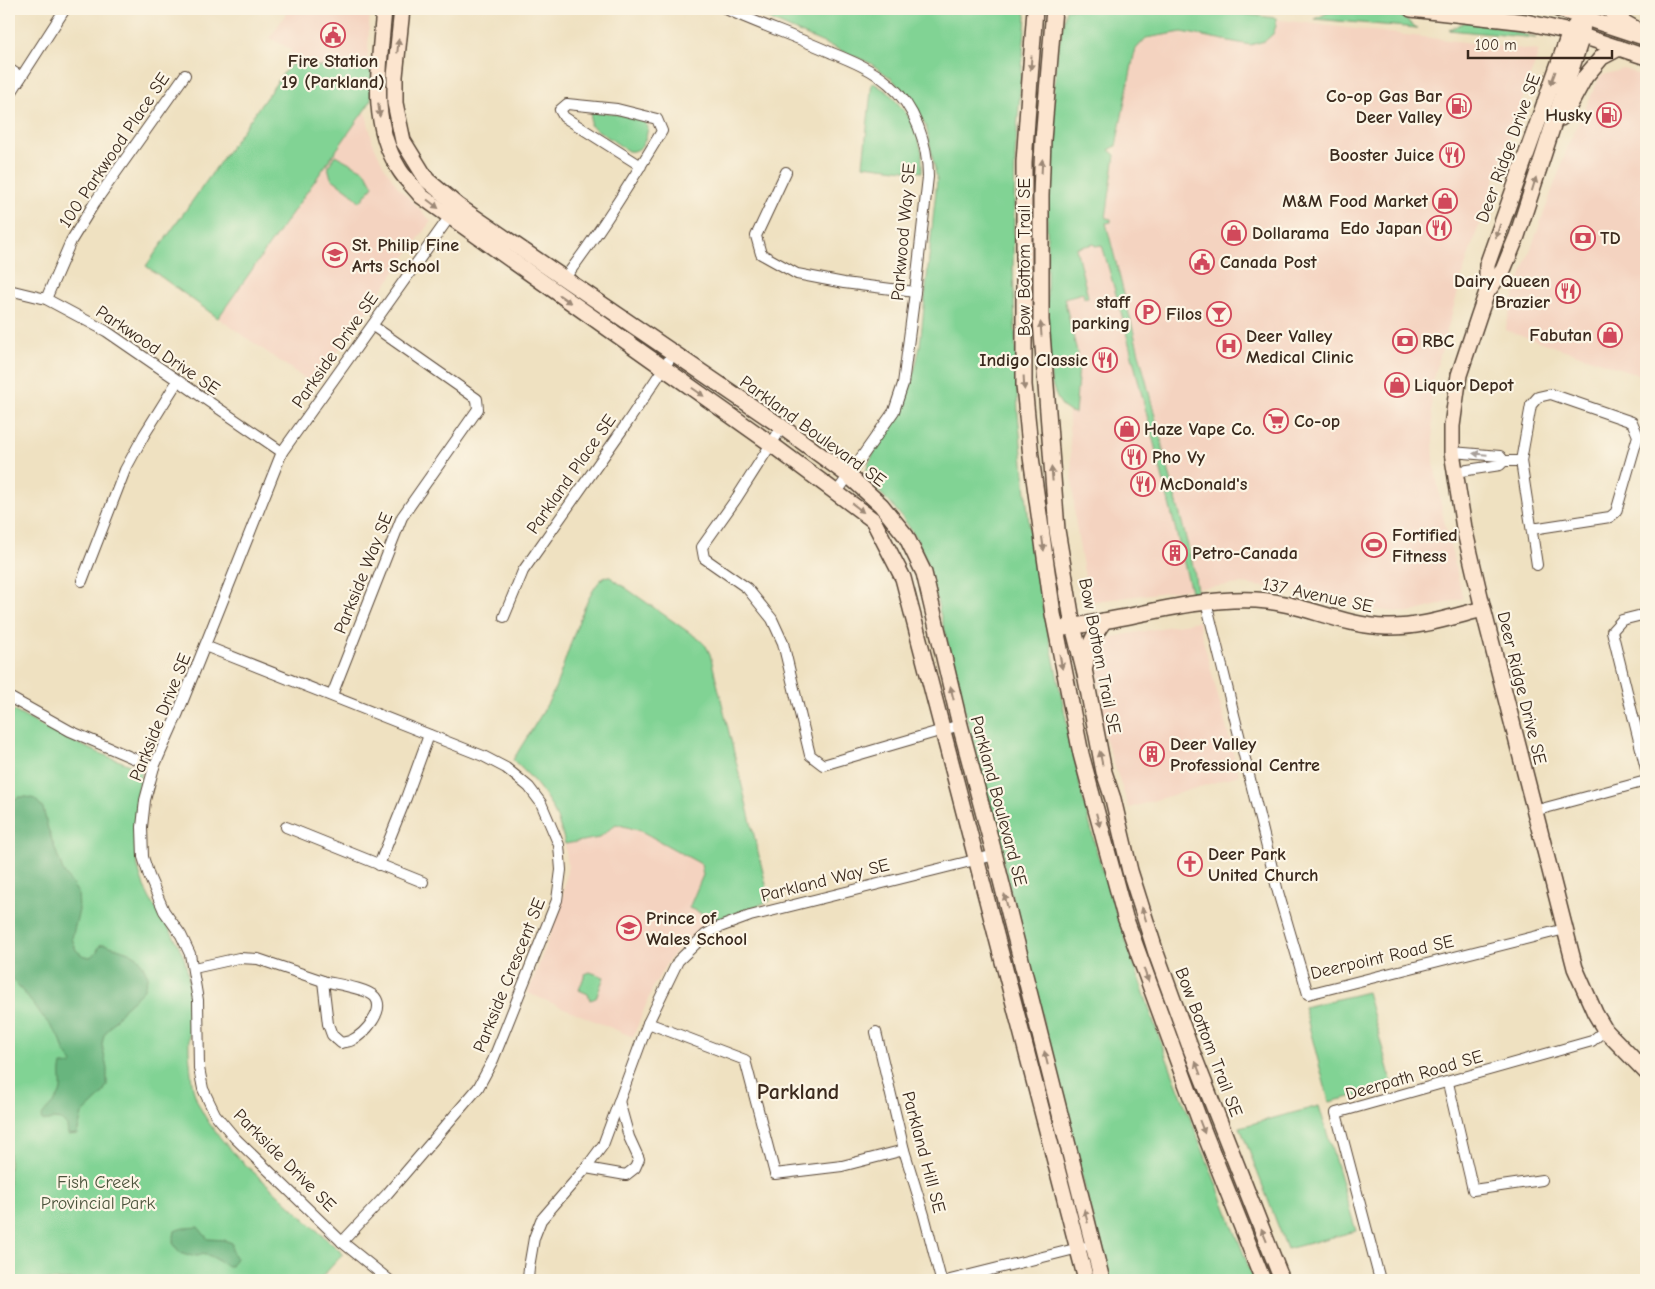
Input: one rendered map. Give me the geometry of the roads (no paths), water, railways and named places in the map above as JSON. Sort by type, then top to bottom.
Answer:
[{"type":"street","points":[[9,96],[64,9]]},
{"type":"street","name":"Parkland Boulevard SE","points":[[384,9],[378,108],[383,137],[399,170],[421,196],[454,211],[564,278],[782,427],[849,476],[881,505],[906,536],[924,573],[960,725],[995,855],[1102,1280]]},
{"type":"street","name":"Parkland Boulevard SE","points":[[402,9],[395,76],[395,103],[403,141],[427,180],[454,211],[663,368],[771,444],[873,520],[903,578],[1086,1280]]},
{"type":"street","name":"Parkwood Way SE","points":[[726,9],[860,65],[890,85],[908,107],[918,126],[925,147],[928,166],[916,292],[903,384],[894,411],[837,492]]},
{"type":"street","name":"Bow Bottom Trail SE","points":[[1054,9],[1041,196],[1041,320],[1057,530],[1073,626],[1085,674],[1104,772],[1113,799],[1130,871],[1156,953],[1282,1280]]},
{"type":"street","points":[[1052,37],[1064,9]]},
{"type":"street","points":[[1410,9],[1526,22],[1576,34],[1646,57]]},
{"type":"street","points":[[1558,9],[1585,13],[1646,36]]},
{"type":"street","points":[[1609,9],[1618,19],[1646,36]]},
{"type":"street","name":"Bow Bottom Trail SE","points":[[1034,11],[1024,162],[1024,385],[1032,466],[1056,630],[1081,754],[1125,917],[1202,1127],[1263,1280]]},
{"type":"street","name":"Deer Ridge Drive SE","points":[[1487,292],[1503,270],[1532,192],[1553,123],[1576,34],[1585,13]]},
{"type":"street","points":[[1526,22],[1550,37],[1560,59]]},
{"type":"street","name":"Deer Ridge Drive SE","points":[[1576,34],[1560,59],[1488,265],[1487,292],[1460,375],[1452,426],[1452,452],[1464,528],[1483,609],[1575,968],[1595,1013],[1605,1030],[1646,1072]]},
{"type":"street","points":[[1553,123],[1565,114],[1585,77],[1602,57],[1619,48]]},
{"type":"street","points":[[9,69],[21,77]]},
{"type":"street","name":"100 Parkwood Place SE","points":[[46,299],[71,241],[95,202],[186,75]]},
{"type":"street","points":[[564,278],[622,196],[641,166],[662,131],[657,119],[617,109],[567,104],[560,110],[564,117],[641,166]]},
{"type":"street","points":[[399,170],[415,161]]},
{"type":"street","points":[[786,172],[756,236],[761,254],[797,274],[844,283],[916,292]]},
{"type":"street","name":"Parkside Drive SE","points":[[388,1280],[342,1242],[235,1138],[216,1114],[203,1089],[199,1068],[198,1000],[194,968],[181,935],[164,911],[149,876],[143,857],[142,827],[144,800],[154,767],[178,713],[282,452],[454,211]]},
{"type":"street","name":"Parkwood Drive SE","points":[[9,290],[46,299],[106,332],[282,452]]},
{"type":"street","name":"Parkside Way SE","points":[[332,695],[402,517],[478,409],[477,399],[373,326]]},
{"type":"street","name":"Parkland Place SE","points":[[504,616],[524,571],[673,354]]},
{"type":"street","points":[[82,581],[125,470],[177,382]]},
{"type":"street","points":[[1532,529],[1610,517],[1616,512],[1638,436],[1632,422],[1551,394],[1538,397],[1531,405],[1521,462],[1532,529],[1538,564]]},
{"type":"street","points":[[782,427],[702,546],[704,558],[747,588],[772,619],[783,643],[810,755],[823,765],[960,725]]},
{"type":"street","points":[[1452,452],[1500,456],[1504,461]]},
{"type":"street","points":[[1455,472],[1500,465],[1504,461],[1521,462]]},
{"type":"street","name":"137 Avenue SE","points":[[1056,630],[1170,607],[1206,602],[1259,600],[1349,622],[1385,627],[1418,626],[1483,609]]},
{"type":"street","name":"Deerpoint Road SE","points":[[1206,602],[1278,892],[1308,994],[1564,929]]},
{"type":"street","points":[[1646,614],[1622,620],[1612,631],[1646,769]]},
{"type":"street","points":[[1085,674],[1088,648],[1093,636],[1104,621]]},
{"type":"street","name":"Parkside Crescent SE","points":[[205,646],[483,756],[506,768],[528,787],[541,803],[559,845],[561,870],[557,900],[493,1060],[478,1088],[387,1194],[342,1242]]},
{"type":"street","points":[[9,697],[70,731],[154,767]]},
{"type":"street","points":[[379,865],[429,735]]},
{"type":"street","points":[[1534,811],[1646,781]]},
{"type":"street","points":[[286,827],[423,882]]},
{"type":"street","name":"Parkland Way SE","points":[[528,1280],[528,1267],[534,1238],[541,1220],[586,1168],[603,1145],[648,1023],[678,961],[705,935],[717,928],[750,916],[995,855]]},
{"type":"street","points":[[194,968],[239,958],[258,959],[323,982],[364,990],[374,996],[378,1004],[376,1014],[361,1034],[350,1041],[341,1043],[332,1035],[328,1024],[323,982]]},
{"type":"street","points":[[648,1023],[745,1060],[775,1174],[842,1166],[904,1150]]},
{"type":"street","name":"Deerpath Road SE","points":[[1380,1280],[1336,1114],[1592,1041],[1605,1030]]},
{"type":"street","name":"Parkland Hill SE","points":[[876,1032],[904,1150],[924,1214],[941,1280]]},
{"type":"street","points":[[1448,1083],[1473,1190],[1542,1180]]},
{"type":"street","points":[[586,1168],[626,1175],[634,1168],[639,1159],[619,1100]]},
{"type":"street","points":[[950,1280],[1078,1247],[1094,1246]]},
{"type":"place","name":"Fire Station 19 (Parkland)","points":[[333,35]]},
{"type":"place","name":"Co-op Gas Bar Deer Valley","points":[[1459,106]]},
{"type":"place","name":"Husky","points":[[1609,115]]},
{"type":"place","name":"Booster Juice","points":[[1452,155]]},
{"type":"place","name":"M&M Food Market","points":[[1445,201]]},
{"type":"place","name":"Edo Japan","points":[[1439,228]]},
{"type":"place","name":"Dollarama","points":[[1234,233]]},
{"type":"place","name":"TD","points":[[1583,238]]},
{"type":"place","name":"St. Philip Fine Arts School","points":[[335,255]]},
{"type":"place","name":"Canada Post","points":[[1202,262]]},
{"type":"place","name":"Dairy Queen Brazier","points":[[1568,291]]},
{"type":"place","name":"staff parking","points":[[1148,312]]},
{"type":"place","name":"Filos","points":[[1219,314]]},
{"type":"place","name":"Fabutan","points":[[1610,335]]},
{"type":"place","name":"RBC","points":[[1405,341]]},
{"type":"place","name":"Deer Valley Medical Clinic","points":[[1229,346]]},
{"type":"place","name":"Indigo Classic","points":[[1105,360]]},
{"type":"place","name":"Liquor Depot","points":[[1397,385]]},
{"type":"place","name":"Co-op","points":[[1276,421]]},
{"type":"place","name":"Haze Vape Co.","points":[[1127,429]]},
{"type":"place","name":"Pho Vy","points":[[1134,457]]},
{"type":"place","name":"McDonald's","points":[[1143,484]]},
{"type":"place","name":"Fortified Fitness","points":[[1374,545]]},
{"type":"place","name":"Petro-Canada","points":[[1175,553]]},
{"type":"place","name":"Deer Valley Professional Centre","points":[[1152,754]]},
{"type":"place","name":"Deer Park United Church","points":[[1190,864]]},
{"type":"place","name":"Prince of Wales School","points":[[629,928]]},
{"type":"district","name":"Parkland","points":[[798,1091]]},
{"type":"park label","name":"Fish Creek Provincial Park","points":[[98,1192]]}]
